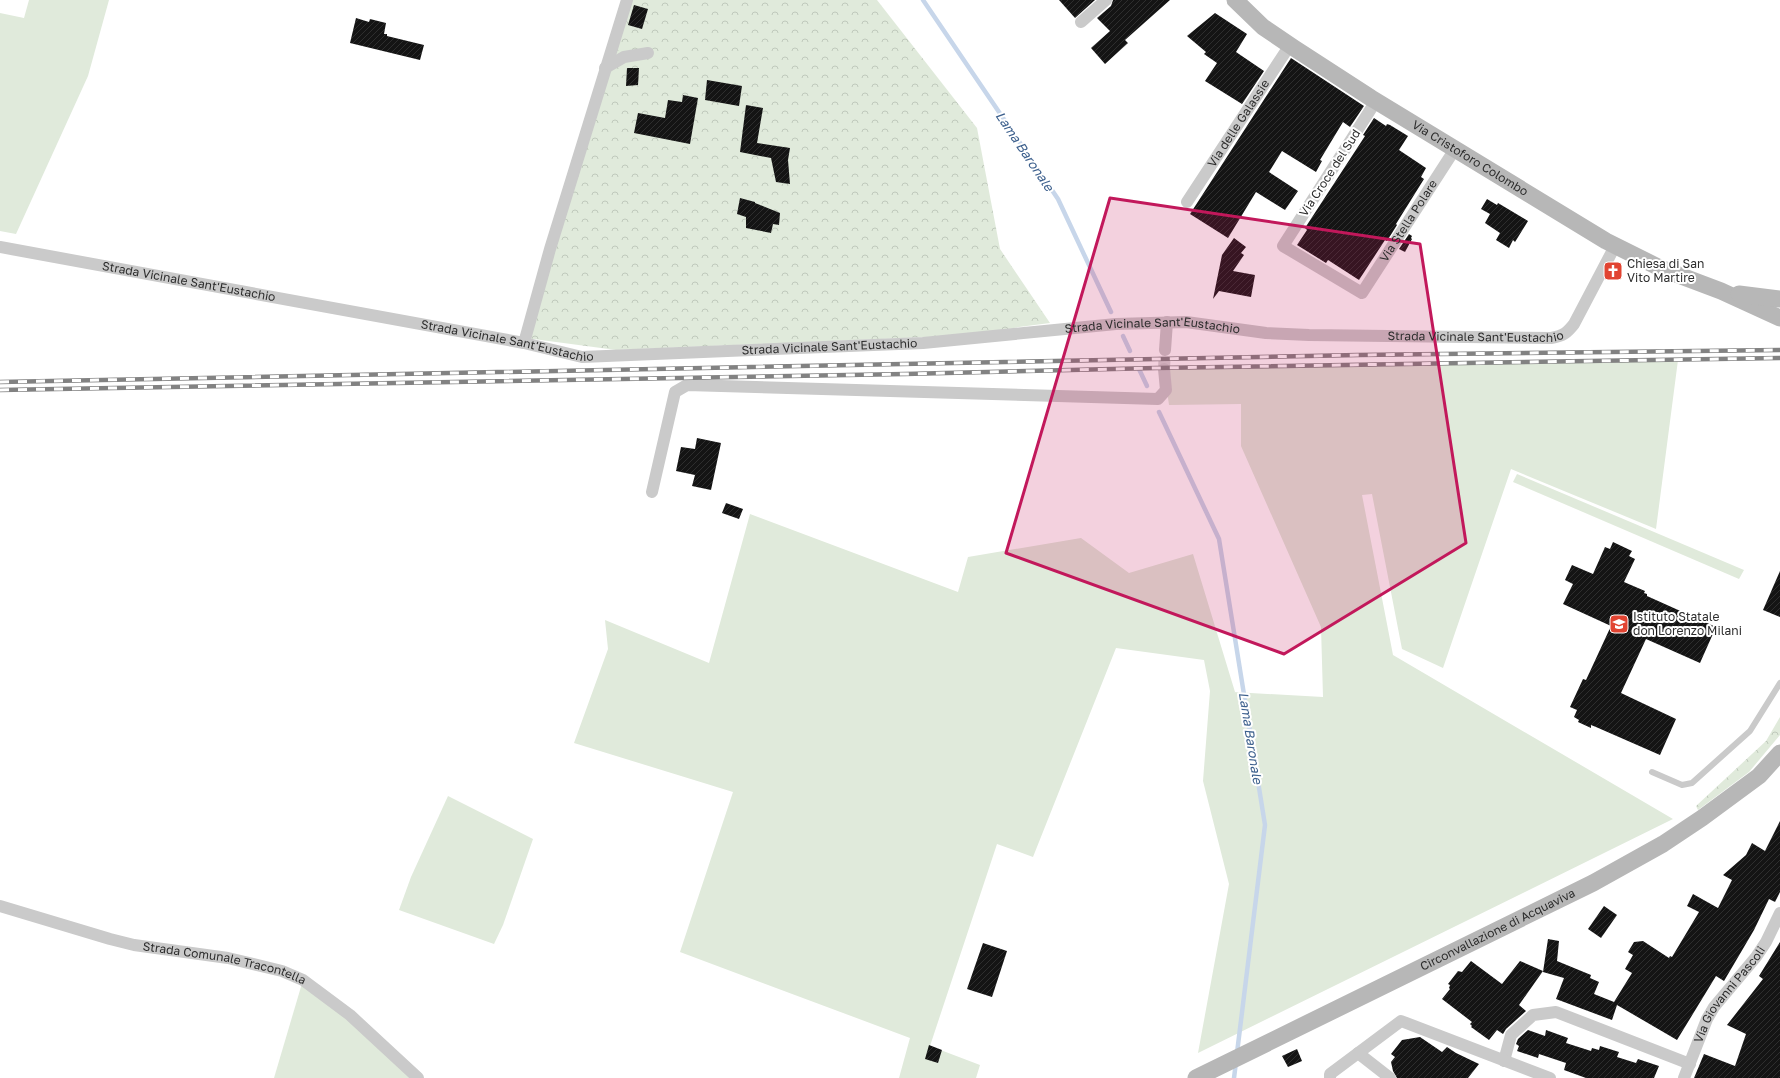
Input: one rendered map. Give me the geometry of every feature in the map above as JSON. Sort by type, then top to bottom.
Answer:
[{"type":"main road","name":"Via Cristoforo Colombo","points":[[1235,0],[1264,27],[1376,101],[1615,246],[1660,268],[1721,291]]},
{"type":"main road","points":[[1721,291],[1780,299]]},
{"type":"main road","points":[[1721,291],[1780,318]]},
{"type":"main road","name":"Circonvallazione di Acquaviva","points":[[1196,1078],[1593,883],[1663,844],[1702,818],[1760,776],[1780,753]]},
{"type":"street","points":[[524,343],[550,249],[627,0]]},
{"type":"street","points":[[1081,22],[1106,0]]},
{"type":"street","name":"Via delle Galassie","points":[[1188,202],[1290,45]]},
{"type":"street","points":[[605,68],[624,57],[648,53]]},
{"type":"street","name":"Via Croce del Sud","points":[[1362,293],[1283,246],[1376,101]]},
{"type":"street","name":"Via Stella Polare","points":[[1362,293],[1455,149]]},
{"type":"street","name":"Strada Vicinale Sant'Eustachio","points":[[0,247],[524,343],[582,358],[923,343],[1116,324],[1167,322],[1186,322],[1266,333],[1309,335],[1551,338],[1562,336],[1567,333],[1574,324],[1615,246]]},
{"type":"street","points":[[1166,350],[1167,322]]},
{"type":"street","points":[[652,492],[675,392],[687,385],[1158,399],[1166,390],[1164,369]]},
{"type":"street","name":"Strada Comunale Tracontella","points":[[0,906],[134,945],[228,958],[282,970],[303,980],[350,1015],[418,1078]]},
{"type":"street","name":"Via Giovanni Pascoli","points":[[1684,1078],[1711,1013],[1756,957],[1766,942],[1780,913]]},
{"type":"street","points":[[1504,1060],[1511,1035],[1533,1015],[1556,1012],[1690,1064]]},
{"type":"street","points":[[1330,1078],[1330,1074],[1401,1021],[1504,1060],[1535,1075],[1550,1078]]},
{"type":"street","points":[[1358,1053],[1390,1078]]},
{"type":"lane","points":[[1652,772],[1682,785],[1692,783],[1750,731],[1780,683]]},
{"type":"highlighted area","points":[[1110,198],[1420,244],[1466,543],[1284,654],[1006,553]]},
{"type":"green space","points":[[29,0],[109,0],[88,76],[16,234],[0,231],[0,13],[24,18]]},
{"type":"green space","points":[[623,0],[877,0],[977,128],[1000,249],[1050,323],[975,335],[616,350],[526,338]]},
{"type":"green space","points":[[1678,360],[1656,529],[1511,469],[1443,668],[1402,649],[1372,494],[1362,495],[1393,655],[1673,819],[1198,1053],[1229,884],[1203,781],[1210,691],[1204,660],[1116,648],[1033,857],[997,844],[930,1046],[980,1065],[976,1078],[899,1078],[910,1038],[680,952],[733,792],[574,743],[608,649],[605,620],[709,663],[750,514],[958,592],[968,557],[1081,538],[1129,573],[1193,554],[1235,692],[1233,692],[1323,697],[1321,627],[1241,446],[1241,404],[1169,405],[1164,369]]},
{"type":"green space","points":[[1517,474],[1744,570],[1739,579],[1513,482]]},
{"type":"green space","points":[[1780,717],[1780,735],[1749,772],[1698,810],[1696,806],[1766,741]]},
{"type":"green space","points":[[448,796],[533,839],[503,925],[494,944],[399,910],[411,877]]},
{"type":"green space","points":[[303,980],[419,1078],[274,1078]]},
{"type":"building","points":[[1059,0],[1095,0],[1075,18]]},
{"type":"building","points":[[1113,0],[1170,0],[1125,40],[1128,43],[1105,64],[1091,48],[1110,31],[1097,18],[1111,6]]},
{"type":"building","points":[[634,5],[648,9],[642,29],[628,25]]},
{"type":"building","points":[[1215,13],[1247,34],[1236,52],[1264,71],[1242,104],[1205,81],[1217,63],[1204,54],[1206,52],[1187,36]]},
{"type":"building","points":[[356,18],[369,22],[370,19],[386,23],[384,34],[387,34],[387,36],[424,45],[420,60],[350,43]]},
{"type":"building","points":[[1291,58],[1364,106],[1350,127],[1343,122],[1320,160],[1322,161],[1316,172],[1282,151],[1269,172],[1298,191],[1285,210],[1256,192],[1228,238],[1190,214]]},
{"type":"building","points":[[627,68],[639,68],[638,85],[626,86]]},
{"type":"building","points":[[707,80],[742,86],[739,106],[705,100]]},
{"type":"building","points":[[683,95],[698,98],[690,144],[634,133],[638,113],[665,118],[668,100],[682,102]]},
{"type":"building","points":[[746,105],[763,108],[757,143],[790,148],[788,160],[790,184],[776,182],[771,158],[740,152]]},
{"type":"building","points":[[1374,118],[1386,126],[1387,124],[1390,125],[1408,136],[1399,150],[1426,168],[1421,177],[1424,179],[1396,224],[1397,225],[1387,241],[1385,240],[1359,280],[1328,260],[1326,263],[1297,245],[1307,230],[1305,228],[1365,136],[1363,135]]},
{"type":"building","points":[[740,198],[755,202],[780,213],[779,225],[773,224],[771,233],[746,228],[746,217],[737,214]]},
{"type":"building","points":[[1487,199],[1497,205],[1498,203],[1528,221],[1515,242],[1513,240],[1509,248],[1496,240],[1500,233],[1485,223],[1490,214],[1481,209]]},
{"type":"building","points":[[1409,234],[1412,236],[1412,239],[1405,252],[1399,249]]},
{"type":"building","points":[[1234,238],[1246,247],[1241,253],[1244,255],[1233,271],[1255,275],[1251,297],[1219,291],[1213,299],[1222,255]]},
{"type":"building","points":[[697,438],[721,443],[711,490],[692,486],[695,475],[676,471],[681,447],[695,449]]},
{"type":"building","points":[[726,503],[743,509],[739,519],[722,513]]},
{"type":"building","points":[[1613,542],[1632,551],[1629,556],[1635,559],[1624,582],[1645,591],[1644,593],[1647,594],[1647,596],[1716,627],[1700,663],[1646,639],[1621,693],[1676,719],[1660,755],[1596,727],[1591,725],[1591,728],[1578,722],[1579,720],[1574,717],[1577,710],[1570,707],[1583,679],[1586,680],[1611,626],[1563,604],[1573,584],[1565,580],[1572,565],[1593,574],[1605,547],[1610,549]]},
{"type":"building","points":[[1780,571],[1780,617],[1763,610]]},
{"type":"building","points":[[1780,821],[1780,892],[1775,902],[1769,899],[1754,930],[1724,981],[1716,976],[1677,1040],[1617,1005],[1612,1020],[1556,999],[1564,978],[1543,972],[1548,939],[1559,941],[1557,961],[1591,975],[1590,978],[1599,982],[1594,994],[1614,1002],[1632,973],[1625,969],[1633,955],[1628,952],[1634,942],[1643,941],[1669,958],[1670,956],[1672,957],[1699,912],[1687,906],[1693,894],[1718,908],[1732,880],[1723,875],[1746,855],[1752,843],[1765,851]]},
{"type":"building","points":[[1604,906],[1617,915],[1601,938],[1588,929]]},
{"type":"building","points":[[1780,942],[1780,1078],[1694,1078],[1704,1054],[1735,1066],[1746,1034],[1727,1025],[1763,979],[1759,976]]},
{"type":"building","points":[[983,943],[1007,951],[992,997],[967,989]]},
{"type":"building","points":[[1471,961],[1502,984],[1520,961],[1543,971],[1519,1005],[1526,1011],[1506,1029],[1503,1034],[1497,1030],[1489,1040],[1471,1027],[1472,1026],[1470,1024],[1472,1022],[1442,999],[1450,989],[1450,985],[1448,984],[1458,971],[1462,972]]},
{"type":"building","points":[[1528,1030],[1545,1036],[1546,1030],[1568,1038],[1566,1043],[1591,1051],[1592,1048],[1599,1050],[1600,1046],[1619,1052],[1617,1057],[1636,1063],[1638,1059],[1659,1066],[1654,1078],[1586,1078],[1564,1070],[1566,1063],[1539,1054],[1538,1058],[1517,1051],[1519,1046],[1516,1044],[1518,1039]]},
{"type":"building","points":[[1420,1037],[1442,1052],[1447,1047],[1479,1064],[1468,1078],[1397,1078],[1393,1071],[1391,1062],[1395,1057],[1391,1054],[1402,1040]]},
{"type":"building","points":[[929,1045],[942,1050],[938,1063],[925,1059]]},
{"type":"building","points":[[1297,1049],[1302,1061],[1288,1067],[1282,1056]]},
{"type":"waterway","name":"Lama Baronale","points":[[923,0],[1058,199],[1111,312]]},
{"type":"waterway","name":"Lama Baronale","points":[[1123,336],[1130,351]]},
{"type":"waterway","name":"Lama Baronale","points":[[1139,369],[1147,386]]},
{"type":"waterway","name":"Lama Baronale","points":[[1159,412],[1219,539],[1265,825],[1237,1053]]},
{"type":"waterway","name":"Lama Baronale","points":[[1234,1078],[1236,1062]]},
{"type":"tunnel","points":[[1164,369],[1165,350]]},
{"type":"railway","points":[[0,382],[1358,355],[1780,350]]},
{"type":"railway","points":[[0,390],[905,374],[1156,368],[1780,358]]},
{"type":"place","name":"Chiesa di San Vito Martire","points":[[1613,271]]},
{"type":"place","name":"Istituto Statale don Lorenzo Milani","points":[[1619,624]]}]
